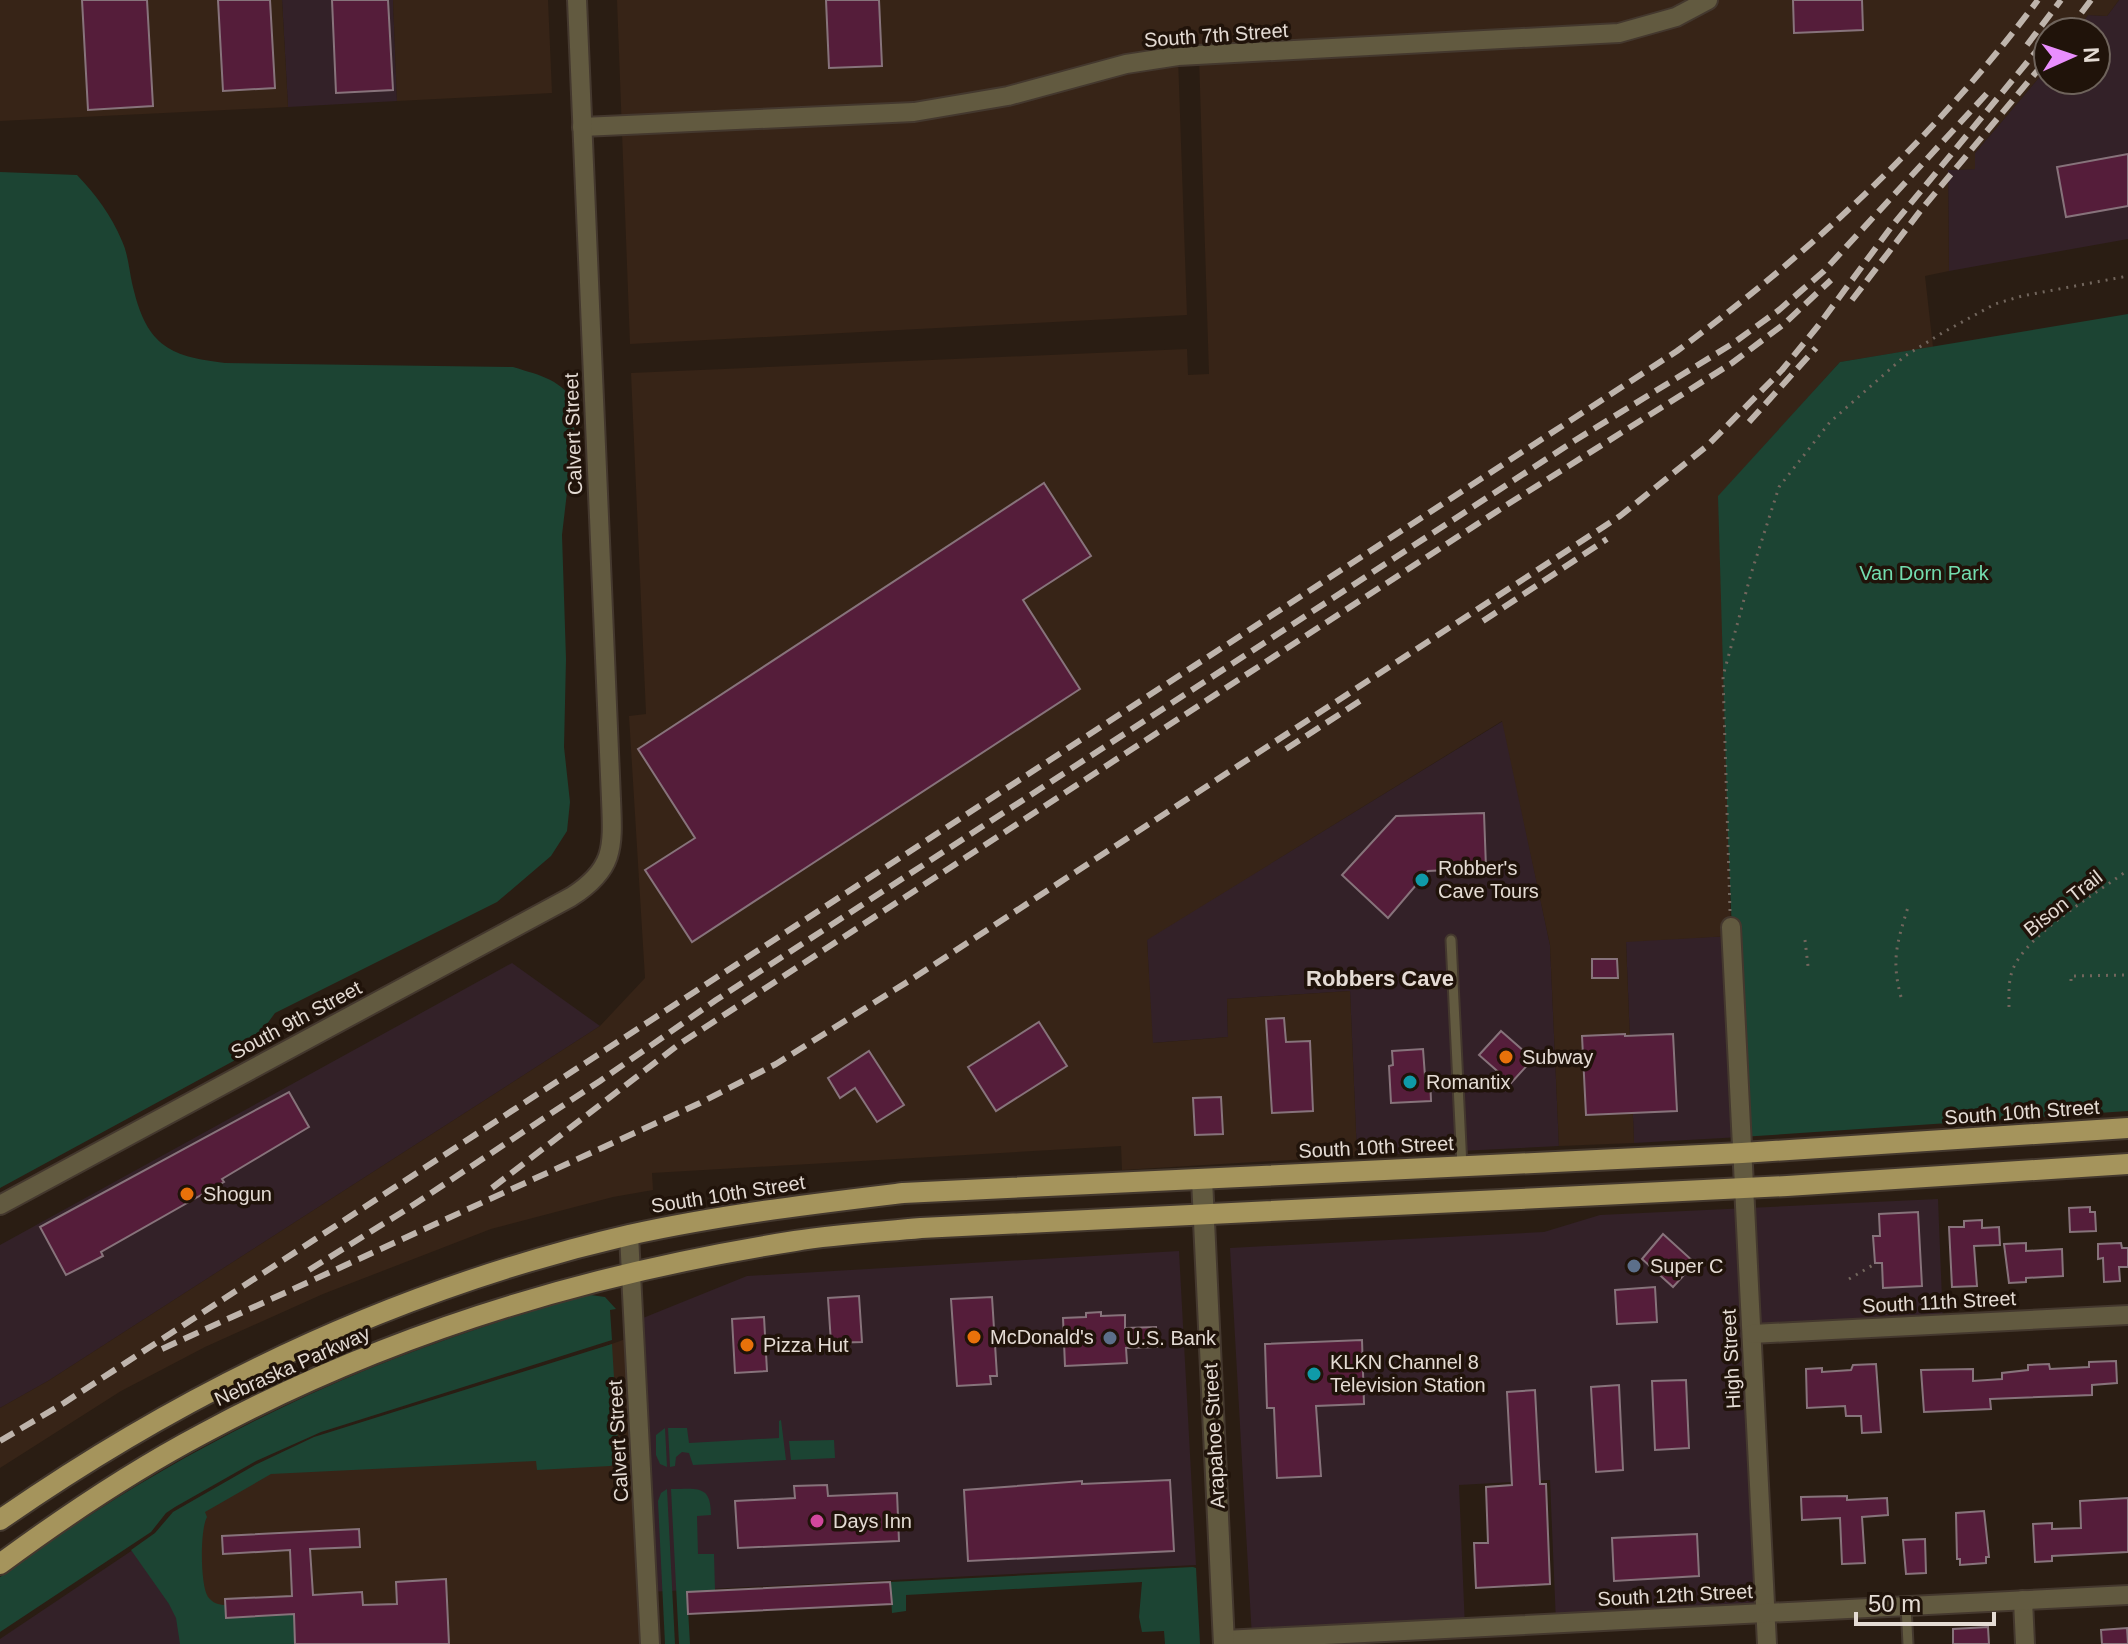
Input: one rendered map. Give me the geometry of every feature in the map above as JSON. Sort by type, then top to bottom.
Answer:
[{"type":"main road","name":"South 10th Street","points":[[629,1235],[741,1215],[903,1193],[1742,1153],[2128,1128]]},
{"type":"main road","points":[[631,1272],[750,1248],[921,1228],[1744,1188],[2128,1164]]},
{"type":"main road","name":"Nebraska Parkway","points":[[0,1520],[123,1440],[209,1391],[311,1341],[458,1285],[550,1255],[629,1235]]},
{"type":"main road","name":"Nebraska Parkway","points":[[0,1564],[117,1483],[202,1433],[310,1380],[522,1301],[631,1272]]},
{"type":"street","name":"Calvert Street","points":[[577,0],[612,820],[611,850],[606,865]]},
{"type":"street","name":"South 7th Street","points":[[582,127],[914,112],[996,99],[1126,64],[1178,56],[1619,33],[1676,17],[1708,0]]},
{"type":"street","name":"South 9th Street","points":[[0,1205],[571,897],[597,878],[606,865]]},
{"type":"street","name":"High Street","points":[[1731,927],[1767,1644]]},
{"type":"street","name":"Arapahoe Street","points":[[1202,1179],[1224,1642]]},
{"type":"street","name":"Calvert Street","points":[[629,1235],[650,1644]]},
{"type":"street","name":"South 11th Street","points":[[1752,1334],[2128,1315]]},
{"type":"street","name":"South 12th Street","points":[[1224,1642],[2128,1595]]},
{"type":"street","points":[[2023,1600],[2025,1644]]},
{"type":"lane","points":[[1451,940],[1462,1167]]},
{"type":"lane","points":[[1906,1606],[1908,1644]]},
{"type":"path","points":[[1731,927],[1723,676],[1779,487],[1830,422],[1905,356],[1942,333],[1995,304],[2128,276]]},
{"type":"path","name":"Bison Trail","points":[[2009,1007],[2013,968],[2031,942],[2128,870]]},
{"type":"path","points":[[1901,997],[1894,966],[1896,944],[1908,907]]},
{"type":"path","points":[[1805,940],[1808,966]]},
{"type":"path","points":[[2071,981],[2071,976],[2128,975]]},
{"type":"path","points":[[1849,1279],[1873,1265]]},
{"type":"shaded area","points":[[0,0],[282,0],[288,107],[0,121]]},
{"type":"shaded area","points":[[282,0],[393,0],[397,101],[288,107]]},
{"type":"shaded area","points":[[393,0],[548,0],[552,93],[397,101]]},
{"type":"shaded area","points":[[617,0],[2119,0],[2107,16],[2032,16],[2032,86],[1975,153],[1975,169],[1948,170],[1949,271],[1925,276],[1933,347],[1840,362],[1719,496],[1731,936],[1626,942],[1634,1143],[1559,1146],[1550,945],[1502,721],[1147,940],[1153,1043],[1228,1037],[1227,999],[1350,991],[1357,1156],[1122,1170],[1121,1146],[652,1173],[653,1190],[613,1197],[491,1229],[323,1294],[205,1347],[121,1391],[0,1468],[0,1408],[48,1381],[600,1026],[645,978],[629,716],[646,714],[631,373],[1187,349],[1188,375],[1209,374],[1199,56],[1178,57],[1187,315],[630,344]]},
{"type":"shaded area","points":[[2119,0],[2128,0],[2128,239],[1949,271],[1948,170],[1975,169],[1975,153],[2032,86],[2032,96],[2112,96],[2112,16],[2107,16]]},
{"type":"shaded area","points":[[1503,721],[1550,945],[1559,1146],[1357,1156],[1350,991],[1227,999],[1228,1037],[1152,1043],[1147,939]]},
{"type":"shaded area","points":[[1731,936],[1741,1137],[1634,1143],[1626,941]]},
{"type":"shaded area","points":[[512,963],[600,1026],[48,1381],[0,1408],[0,1245]]},
{"type":"shaded area","points":[[1938,1199],[1943,1324],[1752,1335],[1766,1612],[1556,1623],[1550,1480],[1459,1485],[1465,1628],[1252,1638],[1230,1248],[1544,1232],[1600,1215]]},
{"type":"shaded area","points":[[1179,1251],[1196,1565],[648,1592],[633,1322],[747,1276]]},
{"type":"shaded area","points":[[634,1336],[650,1644],[185,1644],[179,1519],[247,1474]]},
{"type":"shaded area","points":[[179,1519],[185,1644],[0,1644],[0,1639]]},
{"type":"green space","points":[[0,172],[77,175],[118,232],[144,320],[152,333],[173,351],[225,363],[513,367],[557,384],[577,406],[562,535],[566,659],[564,747],[570,802],[567,831],[551,856],[497,902],[275,1013],[264,1028],[259,1047],[0,1188]]},
{"type":"green space","name":"Van Dorn Park","points":[[2128,314],[2128,1111],[1741,1137],[1718,496],[1840,362]]},
{"type":"green space","points":[[591,1295],[605,1297],[616,1309],[610,1310],[612,1340],[321,1432],[256,1461],[166,1513],[151,1532],[0,1632],[0,1577],[113,1500],[172,1465],[295,1402],[421,1348],[525,1313]]},
{"type":"green space","points":[[612,1344],[619,1463],[537,1470],[536,1461],[271,1474],[205,1512],[203,1581],[208,1597],[226,1605],[227,1618],[294,1614],[295,1644],[180,1644],[176,1618],[169,1604],[131,1550],[155,1533],[173,1512],[255,1465],[314,1437]]},
{"type":"green space","points":[[781,1420],[786,1460],[693,1465],[689,1453],[682,1452],[676,1457],[675,1466],[670,1467],[668,1428],[687,1428],[689,1443],[779,1438]]},
{"type":"green space","points":[[665,1428],[667,1467],[660,1464],[656,1455],[656,1435]]},
{"type":"green space","points":[[834,1440],[835,1458],[791,1460],[789,1441]]},
{"type":"green space","points":[[667,1489],[675,1644],[665,1644],[658,1501]]},
{"type":"green space","points":[[671,1489],[701,1490],[710,1505],[711,1515],[697,1516],[698,1554],[714,1554],[715,1591],[687,1592],[690,1644],[679,1644]]},
{"type":"green space","points":[[1196,1568],[1200,1644],[1165,1644],[1164,1631],[1142,1632],[1139,1617],[1142,1582],[906,1595],[906,1611],[892,1613],[890,1582]]},
{"type":"building","points":[[82,0],[147,0],[153,106],[88,110]]},
{"type":"building","points":[[218,0],[270,0],[275,88],[223,91]]},
{"type":"building","points":[[332,0],[388,0],[393,90],[336,93]]},
{"type":"building","points":[[826,0],[879,0],[882,66],[829,68]]},
{"type":"building","points":[[1793,0],[1862,0],[1863,30],[1794,33]]},
{"type":"building","points":[[2128,154],[2128,206],[2066,217],[2057,167]]},
{"type":"building","points":[[1044,483],[1091,556],[1023,600],[1080,689],[692,942],[645,870],[695,838],[638,749]]},
{"type":"building","points":[[1484,813],[1486,868],[1428,871],[1388,918],[1342,875],[1396,816]]},
{"type":"building","points":[[1592,959],[1617,959],[1618,978],[1592,978]]},
{"type":"building","points":[[1284,1018],[1286,1042],[1310,1041],[1313,1111],[1272,1113],[1266,1019]]},
{"type":"building","points":[[1039,1022],[1067,1066],[996,1111],[968,1067]]},
{"type":"building","name":"Subway","points":[[1501,1031],[1533,1059],[1511,1083],[1479,1055]]},
{"type":"building","points":[[1673,1034],[1677,1111],[1586,1115],[1582,1036]]},
{"type":"building","name":"Romantix","points":[[1423,1049],[1425,1076],[1430,1076],[1431,1101],[1391,1103],[1389,1066],[1393,1065],[1392,1051]]},
{"type":"building","points":[[869,1051],[904,1105],[877,1122],[855,1088],[840,1098],[828,1078]]},
{"type":"building","points":[[289,1092],[309,1127],[222,1179],[224,1182],[101,1252],[103,1256],[66,1275],[40,1227]]},
{"type":"building","points":[[1221,1097],[1223,1134],[1195,1135],[1193,1098]]},
{"type":"building","points":[[2090,1207],[2090,1212],[2095,1212],[2096,1231],[2070,1232],[2069,1208]]},
{"type":"building","points":[[1918,1212],[1922,1286],[1883,1288],[1882,1263],[1875,1263],[1873,1236],[1880,1236],[1879,1214]]},
{"type":"building","points":[[1982,1220],[1982,1228],[1999,1227],[2000,1245],[1974,1246],[1977,1286],[1952,1287],[1949,1227],[1964,1227],[1964,1221]]},
{"type":"building","points":[[1663,1234],[1695,1263],[1673,1287],[1642,1259]]},
{"type":"building","points":[[2026,1243],[2026,1251],[2062,1249],[2063,1276],[2026,1278],[2026,1282],[2009,1283],[2004,1244]]},
{"type":"building","points":[[2121,1243],[2122,1248],[2128,1248],[2128,1267],[2119,1267],[2120,1281],[2104,1282],[2103,1258],[2098,1259],[2098,1244]]},
{"type":"building","points":[[1655,1287],[1657,1322],[1617,1324],[1615,1290]]},
{"type":"building","points":[[859,1296],[862,1342],[831,1343],[828,1298]]},
{"type":"building","name":"McDonald's","points":[[992,1297],[997,1376],[990,1376],[991,1384],[957,1386],[951,1299]]},
{"type":"building","name":"U.S. Bank","points":[[1101,1312],[1101,1316],[1125,1315],[1125,1328],[1156,1327],[1157,1347],[1126,1348],[1127,1363],[1065,1366],[1063,1318],[1086,1317],[1086,1313]]},
{"type":"building","name":"Pizza Hut","points":[[764,1317],[767,1371],[735,1373],[732,1319]]},
{"type":"building","name":"KLKN Channel 8 Television Station","points":[[1362,1340],[1364,1404],[1316,1406],[1321,1476],[1277,1478],[1274,1408],[1267,1408],[1265,1344]]},
{"type":"building","points":[[2116,1361],[2117,1383],[2092,1385],[2092,1395],[1990,1399],[1991,1409],[1924,1412],[1921,1370],[1973,1369],[1973,1381],[2002,1379],[2002,1373],[2028,1370],[2028,1365],[2049,1364],[2050,1369],[2089,1367],[2089,1362]]},
{"type":"building","points":[[1876,1364],[1881,1432],[1862,1433],[1861,1416],[1846,1416],[1845,1406],[1807,1408],[1806,1369],[1822,1368],[1822,1372],[1851,1370],[1853,1365]]},
{"type":"building","points":[[1686,1380],[1689,1448],[1655,1450],[1652,1381]]},
{"type":"building","points":[[1619,1385],[1623,1470],[1596,1472],[1591,1387]]},
{"type":"building","points":[[1535,1390],[1540,1484],[1546,1484],[1550,1584],[1476,1588],[1474,1543],[1488,1543],[1486,1487],[1512,1485],[1507,1392]]},
{"type":"building","points":[[1170,1480],[1174,1551],[968,1561],[964,1490],[1082,1481],[1082,1484]]},
{"type":"building","name":"Days Inn","points":[[827,1485],[828,1496],[897,1493],[899,1541],[738,1548],[735,1501],[795,1498],[794,1486]]},
{"type":"building","points":[[1847,1496],[1847,1500],[1887,1498],[1888,1515],[1862,1517],[1865,1563],[1842,1564],[1840,1518],[1802,1520],[1801,1497]]},
{"type":"building","points":[[2128,1498],[2128,1552],[2052,1556],[2052,1561],[2035,1562],[2033,1524],[2052,1523],[2052,1529],[2081,1528],[2080,1501]]},
{"type":"building","points":[[1984,1511],[1989,1557],[1986,1557],[1986,1563],[1960,1565],[1960,1559],[1957,1559],[1956,1513]]},
{"type":"building","points":[[359,1529],[360,1547],[310,1549],[313,1595],[362,1592],[363,1605],[397,1604],[396,1582],[446,1579],[449,1644],[295,1644],[294,1614],[226,1618],[225,1599],[292,1596],[290,1550],[223,1554],[222,1536]]},
{"type":"building","points":[[1697,1534],[1699,1576],[1614,1581],[1612,1538]]},
{"type":"building","points":[[1925,1539],[1926,1573],[1906,1574],[1903,1540]]},
{"type":"building","points":[[890,1582],[892,1604],[688,1614],[687,1592]]},
{"type":"building","points":[[1988,1627],[1989,1644],[1953,1644],[1953,1629]]},
{"type":"building","points":[[2127,1628],[2128,1644],[2102,1644],[2101,1630]]},
{"type":"railway","points":[[0,1441],[64,1403],[1677,351],[1777,273],[1871,189],[1958,98],[2038,0]]},
{"type":"railway","points":[[2027,45],[2061,0]]},
{"type":"railway","points":[[2079,16],[2091,0]]},
{"type":"railway","points":[[162,1349],[700,1103],[776,1064],[912,979],[1620,516],[1707,446],[1782,370],[1892,226],[2032,56]]},
{"type":"railway","points":[[1852,300],[1921,210],[2032,77]]},
{"type":"railway","points":[[309,1270],[600,1081],[716,1000],[1574,441],[1732,344],[1779,310],[1824,271],[1992,88]]},
{"type":"railway","points":[[492,1188],[678,1045],[1505,506],[1732,363],[1784,324],[1831,280]]},
{"type":"railway","points":[[1749,422],[1816,348]]},
{"type":"railway","points":[[1483,621],[1607,539]]},
{"type":"railway","points":[[1286,749],[1363,699]]},
{"type":"place","name":"Robber's Cave Tours","points":[[1422,880]]},
{"type":"place","name":"Subway","points":[[1506,1057]]},
{"type":"place","name":"Romantix","points":[[1410,1082]]},
{"type":"place","name":"Shogun","points":[[187,1194]]},
{"type":"place","name":"Super C","points":[[1634,1266]]},
{"type":"place","name":"McDonald's","points":[[974,1337]]},
{"type":"place","name":"U.S. Bank","points":[[1110,1338]]},
{"type":"place","name":"Pizza Hut","points":[[747,1345]]},
{"type":"place","name":"KLKN Channel 8 Television Station","points":[[1314,1374]]},
{"type":"place","name":"Days Inn","points":[[817,1521]]},
{"type":"district","name":"Robbers Cave","points":[[1380,978]]}]
